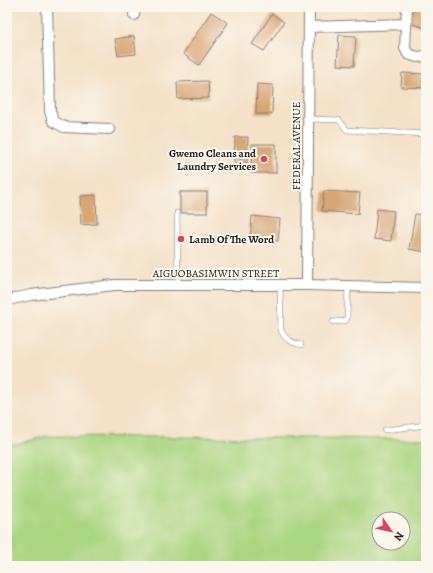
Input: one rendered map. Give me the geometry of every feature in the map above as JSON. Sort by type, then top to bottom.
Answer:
[{"type":"street","points":[[47,7],[50,111],[53,121],[64,127],[110,128]]},
{"type":"street","name":"FEDERAL AVENUE","points":[[307,285],[309,7]]},
{"type":"street","points":[[407,7],[405,48],[408,54],[417,57],[426,56]]},
{"type":"street","points":[[309,27],[406,24]]},
{"type":"street","name":"AIGUOBASIMWIN STREET","points":[[7,300],[31,295],[114,285],[307,285],[426,288]]},
{"type":"lane","points":[[308,120],[338,120],[347,130],[426,134]]},
{"type":"lane","points":[[177,213],[178,285]]},
{"type":"lane","points":[[280,285],[281,330],[288,340],[301,345]]},
{"type":"lane","points":[[333,322],[345,321],[347,318],[348,286]]},
{"type":"lane","points":[[385,430],[426,425]]},
{"type":"green space","points":[[48,436],[426,439],[426,563],[7,565],[7,446]]},
{"type":"building","points":[[414,7],[426,7],[426,28],[409,23]]},
{"type":"building","points":[[211,12],[228,23],[199,65],[183,54]]},
{"type":"building","points":[[272,14],[284,22],[264,51],[252,44]]},
{"type":"building","points":[[339,35],[356,36],[354,66],[337,65]]},
{"type":"building","points":[[134,36],[136,54],[118,56],[115,39]]},
{"type":"building","points":[[402,73],[426,74],[426,88],[401,87]]},
{"type":"building","points":[[208,81],[209,98],[178,99],[177,82]]},
{"type":"building","points":[[257,84],[273,85],[272,114],[256,114]]},
{"type":"building","points":[[235,137],[248,137],[247,163],[234,163]]},
{"type":"building","name":"Gwemo Cleans and Laundry Services","points":[[252,144],[276,144],[276,173],[251,173]]},
{"type":"building","points":[[324,191],[360,193],[358,214],[322,211]]},
{"type":"building","points":[[180,192],[207,192],[207,213],[180,213]]},
{"type":"building","points":[[96,195],[97,224],[81,225],[80,196]]},
{"type":"building","points":[[377,209],[394,211],[391,241],[374,239]]},
{"type":"building","points":[[415,214],[426,215],[426,252],[409,249]]},
{"type":"building","points":[[252,216],[280,219],[278,241],[250,238]]},
{"type":"place","name":"Gwemo Cleans and Laundry Services","points":[[264,159]]},
{"type":"place","name":"Lamb Of The Word","points":[[181,239]]}]
